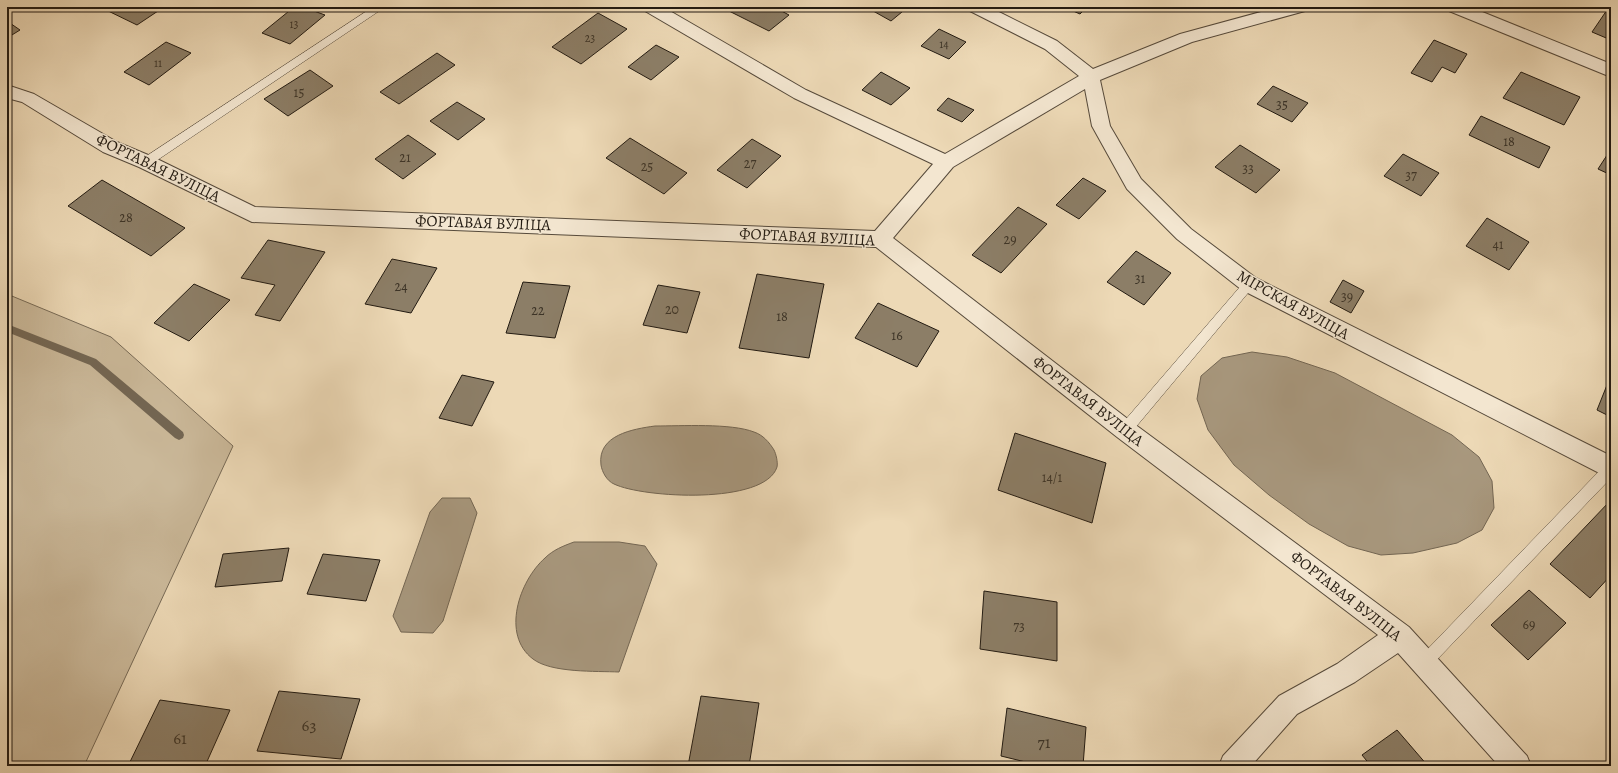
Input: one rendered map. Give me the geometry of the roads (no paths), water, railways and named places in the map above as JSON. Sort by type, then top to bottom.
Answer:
[{"type":"street","points":[[651,7],[800,94],[946,162]]},
{"type":"street","points":[[976,7],[1052,46],[1091,77]]},
{"type":"street","points":[[880,239],[946,162],[1091,77],[1186,38],[1299,7]]},
{"type":"street","points":[[1455,7],[1611,71]]},
{"type":"street","name":"МІРСКАЯ ВУЛІЦА","points":[[1091,77],[1101,126],[1134,184],[1184,234],[1249,284],[1611,468]]},
{"type":"street","name":"ФОРТАВАЯ ВУЛІЦА","points":[[7,91],[28,98],[110,147],[146,162],[252,214],[880,239],[1125,430],[1400,636],[1517,766]]},
{"type":"street","points":[[1233,766],[1288,706],[1346,673],[1400,636]]},
{"type":"lane","points":[[146,162],[380,7]]},
{"type":"lane","points":[[1125,430],[1249,284]]},
{"type":"lane","points":[[1424,663],[1611,468]]},
{"type":"waterway","points":[[7,328],[93,362],[179,435]]}]
